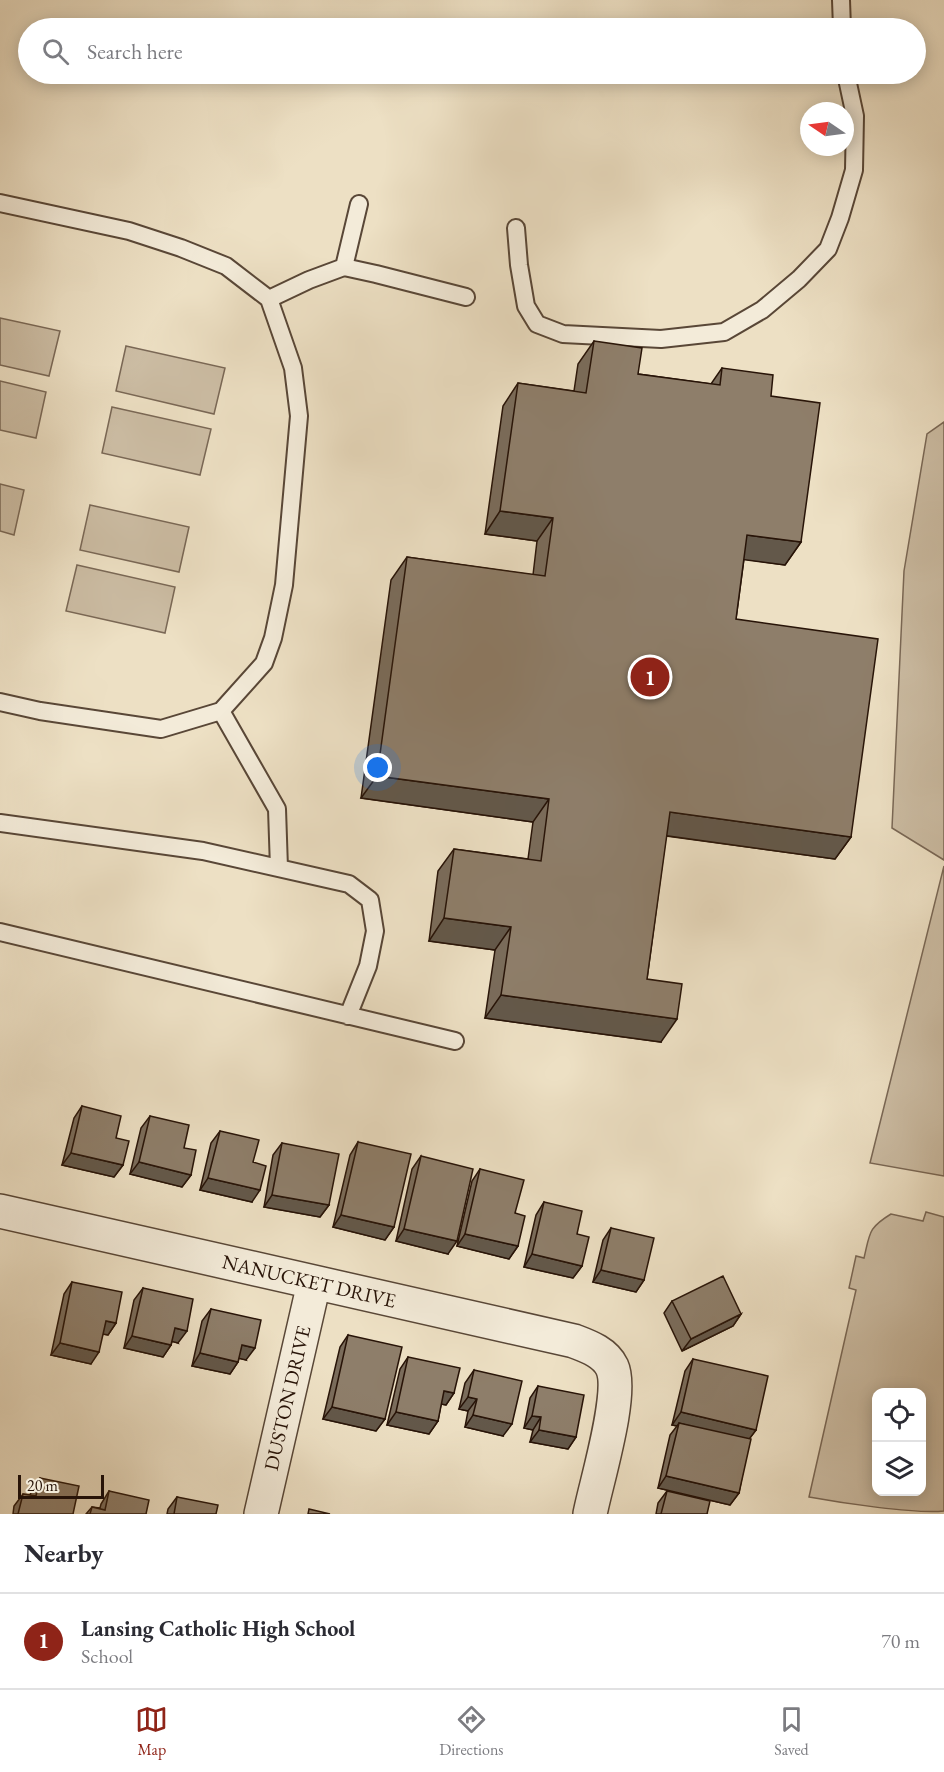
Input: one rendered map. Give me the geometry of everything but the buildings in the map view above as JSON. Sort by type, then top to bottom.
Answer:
[{"type":"street","name":"NANUCKET DRIVE","points":[[0,1211],[574,1341],[596,1350],[611,1365],[615,1379],[614,1402],[590,1514]]},
{"type":"street","name":"DUSTON DRIVE","points":[[261,1514],[314,1282]]},
{"type":"lane","points":[[841,0],[842,18]]},
{"type":"lane","points":[[516,228],[526,306],[537,324],[563,334],[661,339],[724,332],[762,310],[799,279],[828,249],[854,170],[855,116],[848,84]]},
{"type":"lane","points":[[0,203],[129,231],[226,266],[269,299],[293,368],[299,416],[284,585],[273,638],[264,663],[220,711],[161,729],[40,711],[0,702]]},
{"type":"lane","points":[[344,267],[359,204]]},
{"type":"lane","points":[[269,299],[344,267],[466,297]]},
{"type":"lane","points":[[220,711],[278,809],[279,868]]},
{"type":"lane","points":[[0,824],[203,851],[349,884],[370,900],[375,931],[368,966],[348,1016]]},
{"type":"lane","points":[[0,932],[455,1041]]},
{"type":"shaded area","points":[[0,318],[60,331],[49,376],[0,365]]},
{"type":"shaded area","points":[[126,346],[225,368],[214,414],[116,391]]},
{"type":"shaded area","points":[[0,381],[46,392],[36,438],[0,430]]},
{"type":"shaded area","points":[[112,407],[211,429],[200,475],[102,453]]},
{"type":"shaded area","points":[[944,422],[944,860],[892,828],[904,571],[927,434]]},
{"type":"shaded area","points":[[0,484],[24,490],[14,535],[0,531]]},
{"type":"shaded area","points":[[90,505],[189,527],[179,572],[80,550]]},
{"type":"shaded area","points":[[77,565],[175,587],[165,633],[66,611]]},
{"type":"shaded area","points":[[944,866],[944,1176],[870,1163]]},
{"type":"shaded area","points":[[926,1212],[944,1217],[944,1511],[931,1512],[858,1505],[809,1497],[856,1290],[849,1288],[856,1256],[864,1258],[874,1227],[891,1214],[923,1221]]},
{"type":"place","name":"Lansing Catholic High School","points":[[650,677]]}]
